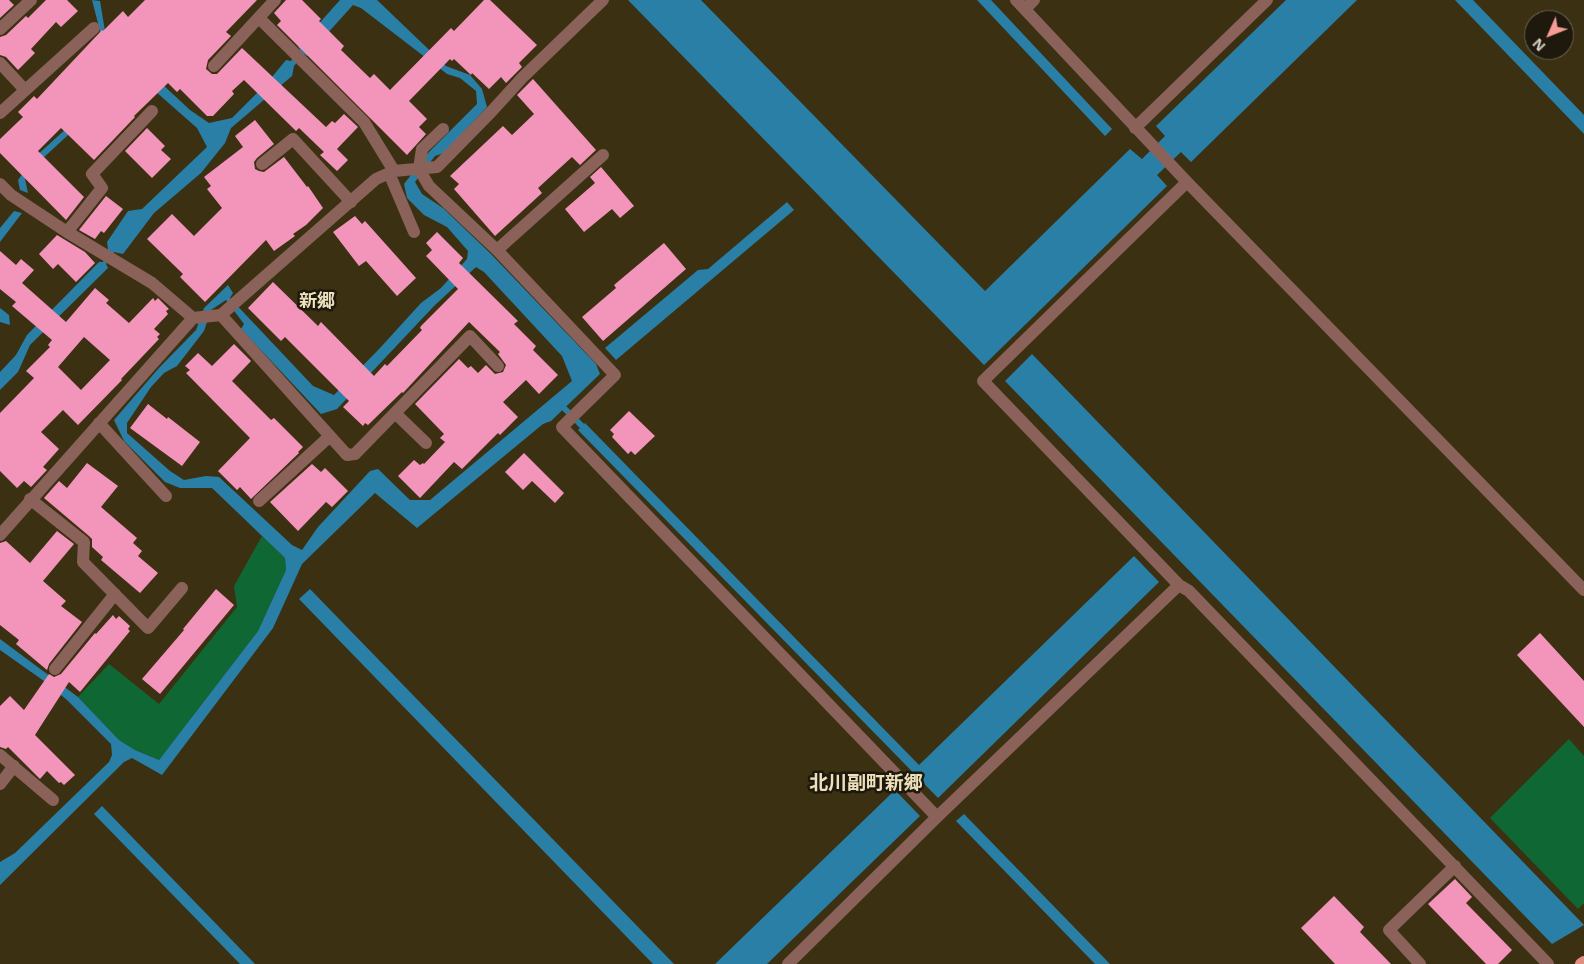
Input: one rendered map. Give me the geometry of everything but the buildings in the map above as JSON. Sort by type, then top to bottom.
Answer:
[{"type":"street","points":[[0,29],[31,0]]},
{"type":"street","points":[[214,66],[275,0]]},
{"type":"street","points":[[0,535],[98,423],[195,318],[225,310],[376,179],[392,172],[437,167],[523,77],[603,0]]},
{"type":"street","points":[[1135,128],[1267,0]]},
{"type":"street","points":[[1025,3],[1150,144],[1584,590]]},
{"type":"street","points":[[258,18],[364,122],[392,172],[414,232]]},
{"type":"street","points":[[0,114],[94,28]]},
{"type":"street","points":[[0,63],[25,90]]},
{"type":"street","points":[[67,232],[102,188],[92,174],[152,111]]},
{"type":"street","points":[[443,129],[422,150],[421,169],[430,186],[497,250],[616,375],[562,427],[938,817]]},
{"type":"street","points":[[262,164],[293,139],[351,202]]},
{"type":"street","points":[[497,250],[604,155]]},
{"type":"street","points":[[1187,182],[983,381],[1179,585],[1189,591],[1548,964]]},
{"type":"street","points":[[0,184],[11,195],[67,232],[152,283],[195,318]]},
{"type":"street","points":[[225,310],[347,455],[355,454],[470,336],[498,366]]},
{"type":"street","points":[[395,412],[426,443]]},
{"type":"street","points":[[98,423],[166,496]]},
{"type":"street","points":[[259,501],[330,436]]},
{"type":"street","points":[[30,499],[84,542],[83,562],[148,628],[182,588]]},
{"type":"street","points":[[788,964],[954,801],[1179,585]]},
{"type":"street","points":[[55,669],[115,594]]},
{"type":"street","points":[[0,755],[53,800]]},
{"type":"street","points":[[0,784],[14,766]]},
{"type":"street","points":[[1420,964],[1389,930],[1455,866]]},
{"type":"green space","points":[[262,536],[285,558],[286,570],[258,631],[159,760],[135,750],[119,740],[78,697],[109,664],[159,704],[237,607],[234,586]]},
{"type":"green space","points":[[1569,739],[1584,756],[1584,903],[1578,909],[1490,818]]},
{"type":"water","points":[[92,0],[100,1],[105,31],[190,110],[209,123],[232,118],[267,83],[286,60],[291,61],[300,49],[298,47],[340,0],[377,0],[446,66],[470,75],[482,89],[487,107],[444,153],[435,156],[415,182],[422,194],[443,208],[491,254],[596,364],[600,374],[551,421],[543,424],[417,528],[375,493],[302,564],[273,628],[162,775],[132,758],[124,762],[0,885],[0,862],[15,853],[109,762],[112,755],[111,744],[67,700],[0,650],[0,639],[78,697],[119,740],[135,750],[159,760],[258,631],[286,570],[285,558],[212,488],[180,488],[165,482],[124,441],[114,420],[158,369],[196,330],[204,308],[228,285],[233,293],[230,298],[313,386],[334,395],[421,303],[441,288],[467,259],[468,251],[447,227],[424,215],[407,198],[404,184],[429,152],[477,104],[476,91],[460,78],[447,74],[361,8],[353,5],[307,56],[304,54],[294,66],[292,76],[231,128],[225,143],[201,173],[154,213],[123,254],[114,252],[106,264],[108,268],[30,345],[18,372],[0,390],[0,372],[16,355],[27,335],[99,262],[103,262],[108,249],[107,242],[128,211],[142,209],[207,147],[197,128],[147,84],[92,113],[41,160],[25,179],[28,193],[20,190],[18,180],[35,157],[89,108],[107,48],[100,31]],"holes":[[[476,267],[484,272],[562,356],[572,381],[430,500],[410,500],[378,469],[370,471],[318,527],[302,550],[292,545],[219,477],[206,476],[184,480],[170,471],[127,433],[127,423],[151,387],[164,373],[177,366],[204,331],[211,310],[226,300],[244,324],[241,329],[321,414],[337,409],[434,306]]]},
{"type":"water","points":[[628,0],[701,0],[985,291],[1130,149],[1142,159],[1165,136],[1156,126],[1286,0],[1357,0],[1191,162],[1181,152],[1157,175],[1167,186],[984,365]]},
{"type":"water","points":[[977,0],[991,0],[1112,129],[1105,136]]},
{"type":"water","points":[[1455,0],[1473,0],[1524,53],[1524,60],[1531,60],[1584,115],[1584,134]]},
{"type":"water","points":[[787,202],[794,210],[616,360],[605,348],[698,270],[708,269]]},
{"type":"water","points":[[14,211],[22,213],[0,242],[0,228]]},
{"type":"water","points":[[0,308],[9,315],[10,325],[0,322]]},
{"type":"water","points":[[1032,354],[1584,925],[1552,944],[1005,381]]},
{"type":"water","points":[[585,423],[919,765],[1134,556],[1159,582],[938,798],[578,430]]},
{"type":"water","points":[[310,589],[674,964],[653,964],[299,599]]},
{"type":"water","points":[[895,790],[920,816],[767,964],[715,964]]},
{"type":"water","points":[[102,806],[255,964],[240,964],[94,814]]},
{"type":"water","points":[[964,814],[1110,964],[1095,964],[956,821]]},
{"type":"waterway","points":[[564,408],[582,426]]},
{"type":"district","name":"新郷","points":[[317,302]]},
{"type":"district","name":"北川副町新郷","points":[[866,784]]}]
